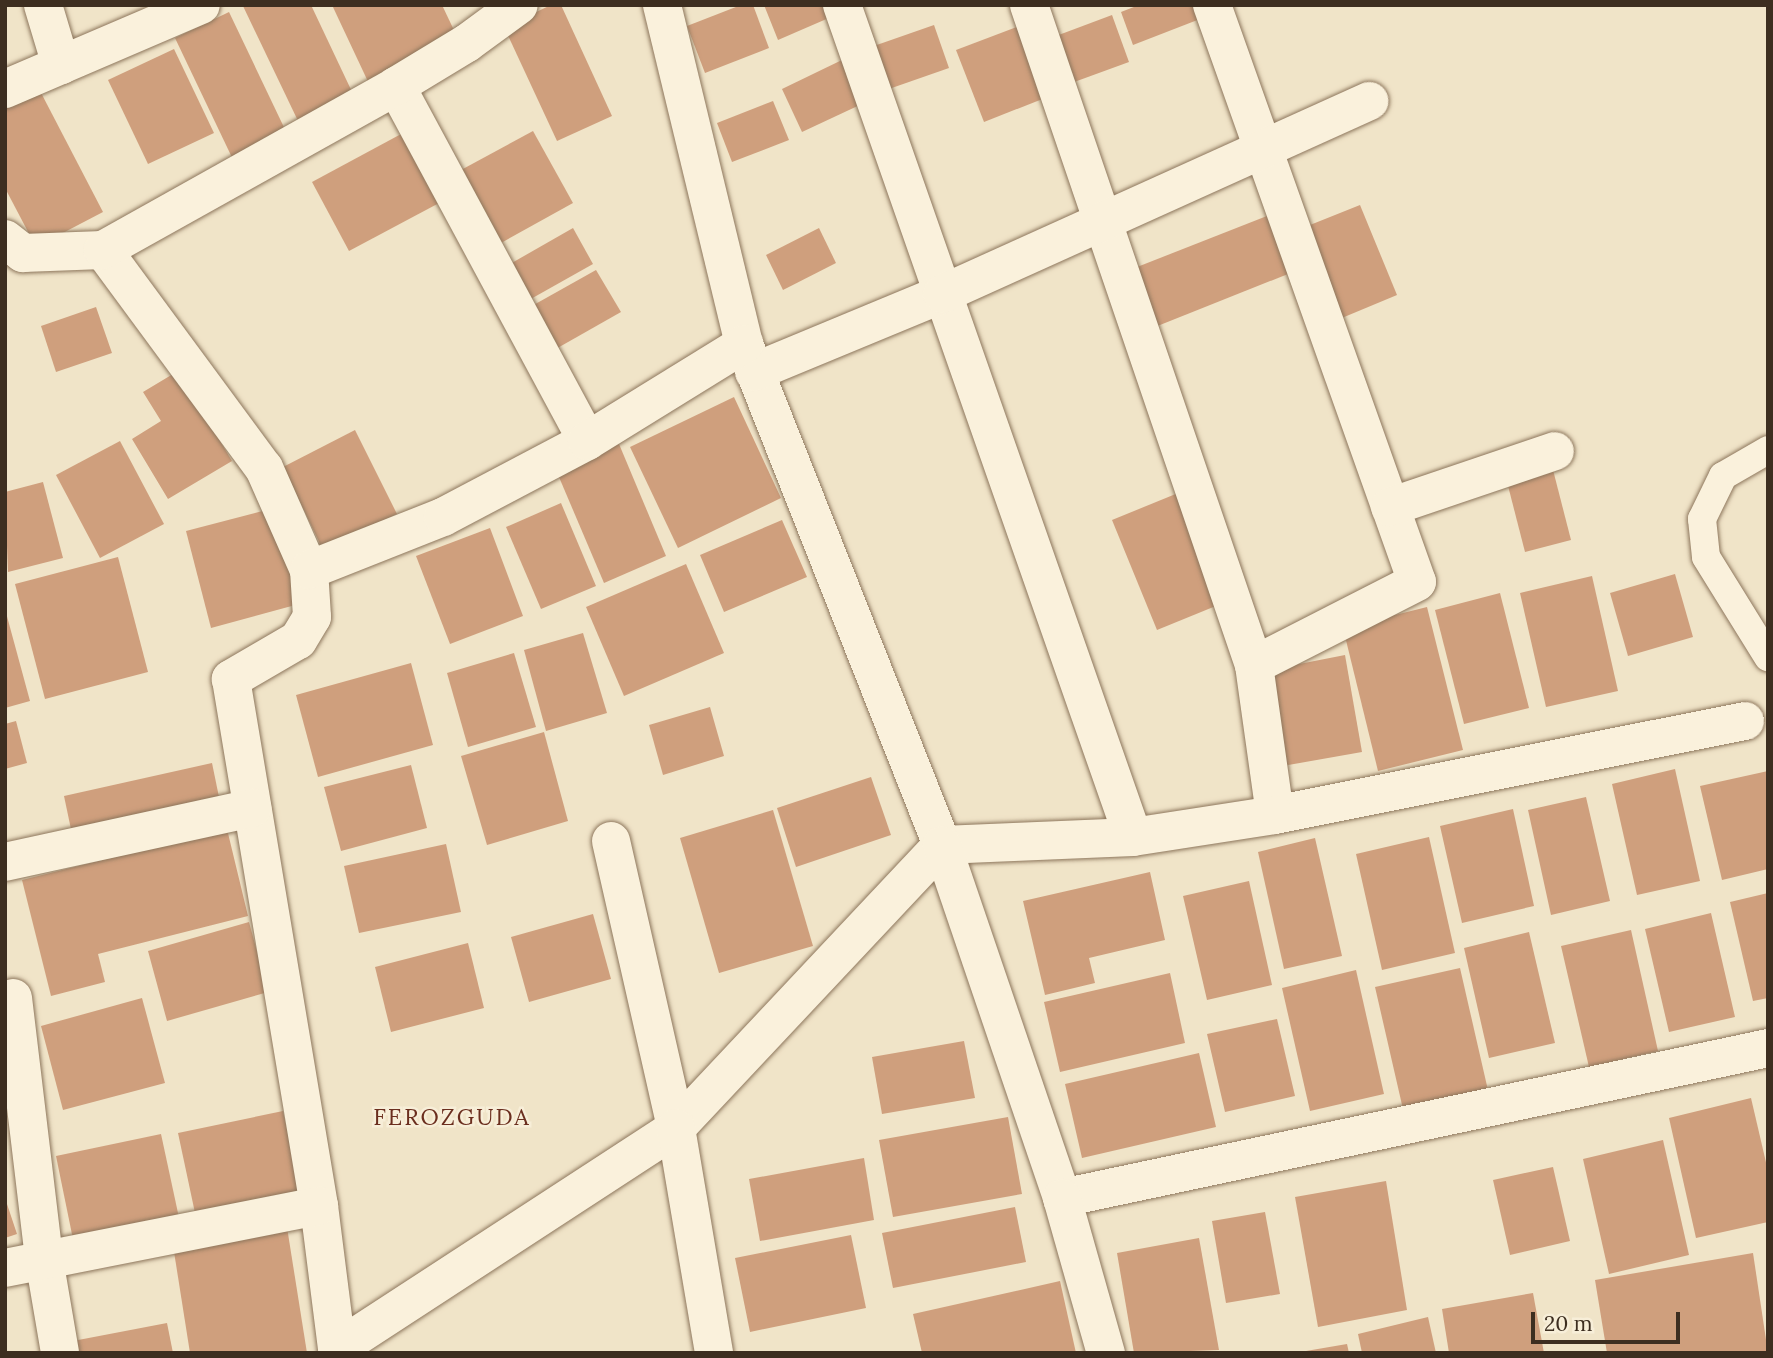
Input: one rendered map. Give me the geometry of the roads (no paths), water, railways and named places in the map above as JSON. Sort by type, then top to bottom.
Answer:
[{"type":"street","points":[[43,5],[61,65]]},
{"type":"street","points":[[5,89],[61,65],[135,18],[201,5]]},
{"type":"street","points":[[5,239],[23,253],[103,250],[396,86],[467,43],[519,5]]},
{"type":"street","points":[[662,5],[749,358],[942,845],[1062,1198],[1106,1353]]},
{"type":"street","points":[[842,5],[1133,837]]},
{"type":"street","points":[[1029,5],[1254,665],[1275,815]]},
{"type":"street","points":[[1212,5],[1417,582],[1254,665]]},
{"type":"street","points":[[396,86],[587,441]]},
{"type":"street","points":[[309,570],[443,517],[749,358],[942,293],[1104,221],[1262,146],[1369,101]]},
{"type":"street","points":[[103,250],[264,468],[309,570],[312,617],[298,640],[231,679],[319,1206],[337,1351],[676,1128],[942,845],[1133,837],[1275,815],[1745,721]]},
{"type":"street","points":[[1390,507],[1555,450]]},
{"type":"street","points":[[5,862],[252,808]]},
{"type":"street","points":[[611,841],[676,1128],[714,1353]]},
{"type":"street","points":[[13,998],[44,1259],[60,1353]]},
{"type":"street","points":[[1062,1198],[1768,1048]]},
{"type":"street","points":[[5,1268],[319,1206]]},
{"type":"lane","points":[[1768,450],[1723,477],[1702,519],[1706,558],[1768,657]]},
{"type":"district","name":"FEROZGUDA","points":[[452,1117]]}]
